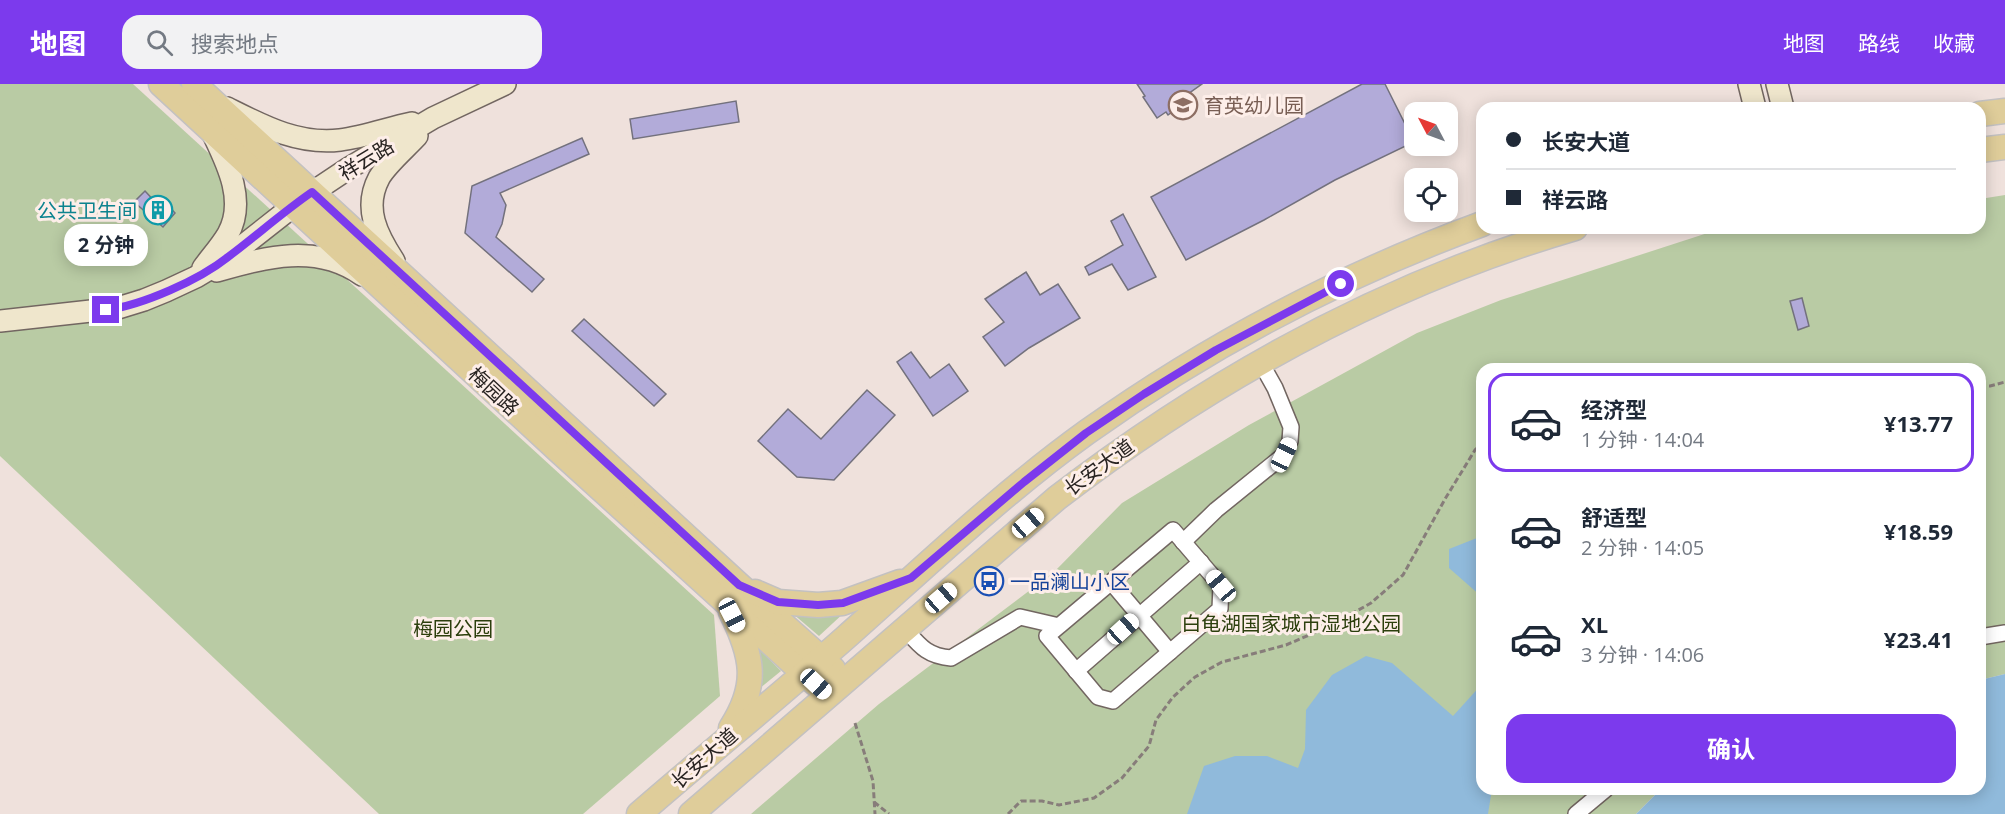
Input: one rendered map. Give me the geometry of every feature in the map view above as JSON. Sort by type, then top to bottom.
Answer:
[{"type":"main road","name":"梅园路","points":[[160,84],[292,206],[398,287],[837,688]]},
{"type":"main road","name":"梅园路","points":[[194,84],[312,192],[398,287]]},
{"type":"main road","name":"祥云路","points":[[0,321],[118,308],[144,300],[196,277],[226,259],[312,192],[433,118],[505,84]]},
{"type":"main road","points":[[1749,84],[1754,102]]},
{"type":"main road","points":[[1777,84],[1782,102]]},
{"type":"main road","points":[[212,101],[275,132],[306,140],[340,140],[433,118]]},
{"type":"main road","points":[[1986,113],[2005,111]]},
{"type":"main road","points":[[398,287],[373,223],[372,200],[379,177],[433,118]]},
{"type":"main road","points":[[196,277],[228,233],[235,216],[233,183],[228,164],[211,130]]},
{"type":"main road","points":[[1986,149],[2005,147]]},
{"type":"main road","name":"长安大道","points":[[639,814],[911,578],[1024,482],[1086,433],[1216,350],[1320,294],[1362,273],[1476,226]]},
{"type":"main road","name":"长安大道","points":[[691,814],[1057,498],[1107,459],[1190,405],[1329,325],[1473,262],[1557,234]]},
{"type":"main road","points":[[196,277],[279,256],[311,255],[330,259],[398,287]]},
{"type":"main road","points":[[721,744],[746,701],[751,675],[750,658],[732,593],[778,602],[818,605],[843,603],[911,578]]},
{"type":"street","points":[[1183,542],[1216,510],[1284,455],[1290,441],[1291,427],[1275,388],[1261,363]]},
{"type":"street","points":[[1173,530],[1183,542],[1221,586],[1220,609],[1113,701],[1098,697],[1047,636],[1173,530]]},
{"type":"street","points":[[1076,670],[1201,562]]},
{"type":"street","points":[[1111,582],[1170,652]]},
{"type":"street","points":[[905,629],[925,651],[951,658],[1020,617],[1059,626]]},
{"type":"street","points":[[1986,637],[2005,633]]},
{"type":"street","points":[[1576,814],[1599,795]]},
{"type":"path","points":[[1986,386],[2005,382]]},
{"type":"path","points":[[1008,814],[1021,801],[1042,801],[1059,805],[1094,798],[1122,778],[1149,746],[1156,720],[1173,697],[1195,677],[1222,662],[1297,640],[1330,626],[1371,603],[1403,575],[1445,499],[1476,449]]},
{"type":"path","points":[[855,723],[873,781],[875,814]]},
{"type":"path","points":[[874,802],[889,814]]},
{"type":"green space","name":"梅园公园","points":[[0,84],[133,84],[714,615],[720,696],[583,814],[379,814],[0,456]]},
{"type":"green space","name":"白龟湖国家城市湿地公园","points":[[2005,195],[2005,674],[1986,679],[1986,363],[1476,363],[1476,795],[1655,795],[1636,814],[751,814],[879,704],[1054,572],[1122,503],[1249,425],[1417,333],[1501,300],[1704,234],[1986,234],[1986,198]]},
{"type":"green space","points":[[846,611],[819,636],[792,613]]},
{"type":"green space","points":[[753,643],[781,671],[754,693]]},
{"type":"water","points":[[1476,538],[1476,592],[1449,568],[1449,549]]},
{"type":"water","points":[[1366,656],[1392,663],[1453,716],[1476,691],[1476,795],[1491,795],[1488,814],[1187,814],[1204,766],[1235,756],[1267,756],[1298,768],[1305,749],[1306,710],[1332,675]]},
{"type":"water","points":[[2005,674],[2005,814],[1636,814],[1655,795],[1986,795],[1986,679]]},
{"type":"building","points":[[1137,84],[1202,84],[1181,99],[1184,103],[1168,115],[1166,112],[1157,118]]},
{"type":"building","points":[[1362,84],[1385,84],[1404,122],[1404,147],[1335,180],[1186,260],[1151,197]]},
{"type":"building","points":[[736,101],[739,122],[633,139],[630,119]]},
{"type":"building","points":[[582,138],[589,154],[500,193],[506,205],[502,224],[496,237],[544,279],[532,292],[465,233],[472,186]]},
{"type":"building","name":"公共卫生间","points":[[145,191],[160,207],[164,201],[175,213],[163,227],[134,202]]},
{"type":"building","points":[[1123,214],[1156,277],[1128,290],[1112,264],[1089,275],[1085,267],[1123,245],[1111,221]]},
{"type":"building","points":[[1026,272],[1040,295],[1058,284],[1080,318],[1029,348],[1005,366],[983,337],[1004,322],[985,299]]},
{"type":"building","points":[[1802,298],[1809,326],[1798,330],[1790,301]]},
{"type":"building","points":[[584,319],[666,394],[654,406],[572,331]]},
{"type":"building","points":[[911,352],[930,378],[949,364],[968,391],[933,416],[897,362]]},
{"type":"building","points":[[867,390],[895,415],[834,480],[797,477],[758,441],[788,409],[821,439]]},
{"type":"place","name":"育英幼儿园","points":[[1183,105]]},
{"type":"place","name":"公共卫生间","points":[[158,210]]},
{"type":"place","name":"一品澜山小区","points":[[989,581]]},
{"type":"route","points":[[106,310],[144,300],[196,277],[226,259],[312,192],[739,585],[778,602],[818,605],[843,603],[911,578],[972,525],[1086,433],[1216,350],[1341,284]]}]
